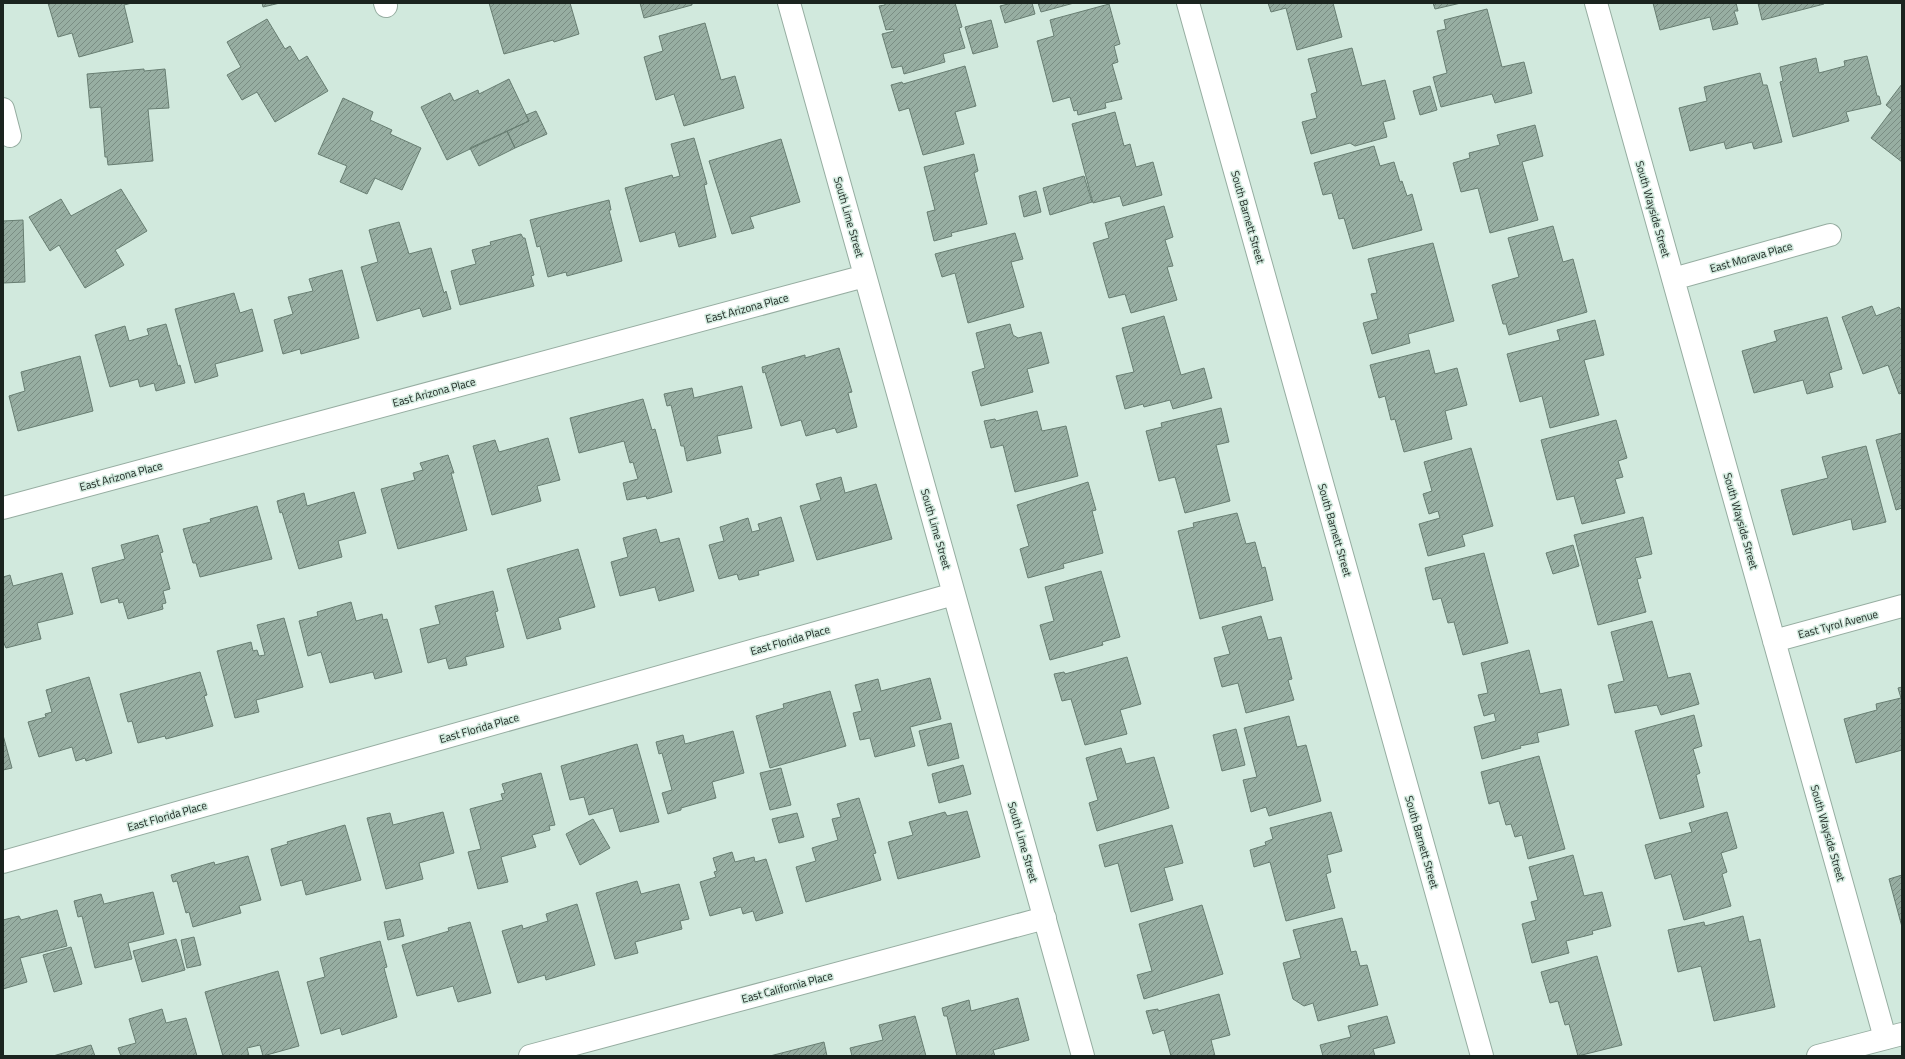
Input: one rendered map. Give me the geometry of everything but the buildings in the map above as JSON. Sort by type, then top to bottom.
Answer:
[{"type":"street","name":"South Lime Street","points":[[789,3],[1083,1056]]},
{"type":"street","name":"South Barnett Street","points":[[1188,3],[1482,1056]]},
{"type":"street","name":"South Wayside Street","points":[[1596,3],[1774,641],[1894,1036]]},
{"type":"street","points":[[3,109],[10,136]]},
{"type":"street","name":"East Morava Place","points":[[1673,279],[1830,235]]},
{"type":"street","name":"East Arizona Place","points":[[3,508],[865,276]]},
{"type":"street","name":"East Florida Place","points":[[3,862],[954,594]]},
{"type":"street","name":"East Tyrol Avenue","points":[[1774,641],[1902,606]]},
{"type":"street","name":"East California Place","points":[[530,1056],[1045,918]]},
{"type":"street","points":[[1818,1056],[1894,1036]]}]
